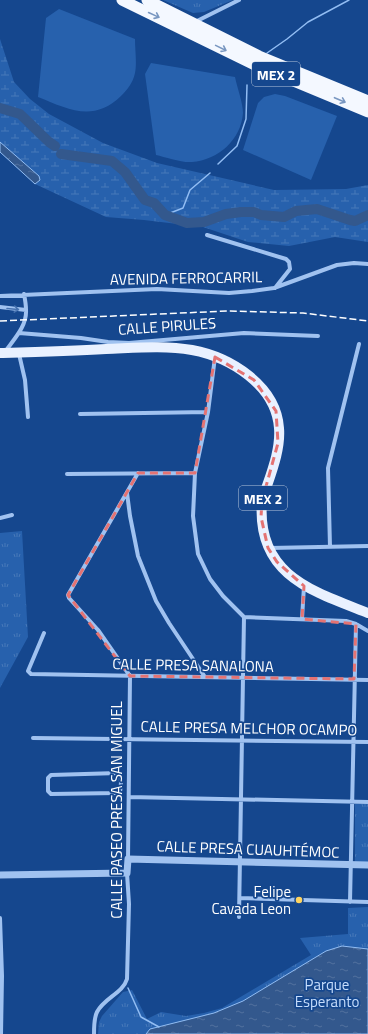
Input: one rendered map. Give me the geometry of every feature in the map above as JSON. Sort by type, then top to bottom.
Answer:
[{"type":"highway","name":"MEX 2","points":[[122,0],[255,65],[368,112]]},
{"type":"highway","name":"MEX 2","points":[[147,0],[259,56],[368,100]]},
{"type":"main road","name":"MEX 2","points":[[2,353],[129,346],[178,348],[200,352],[215,357],[238,368],[254,380],[267,395],[276,411],[279,427],[278,443],[262,501],[262,526],[268,548],[283,569],[304,586],[368,613]]},
{"type":"street","points":[[193,23],[239,0]]},
{"type":"street","points":[[207,235],[286,259],[289,262],[290,269],[274,288]]},
{"type":"street","name":"AVENIDA FERROCARRIL","points":[[0,296],[157,289],[229,293],[274,288],[337,265],[354,263],[368,264]]},
{"type":"street","points":[[2,353],[19,332],[25,320],[26,310],[24,294]]},
{"type":"street","points":[[0,307],[26,310]]},
{"type":"street","name":"CALLE PIRULES","points":[[19,332],[81,338],[129,346],[244,333],[318,336]]},
{"type":"street","points":[[330,547],[328,468],[359,344]]},
{"type":"street","points":[[19,353],[25,380],[28,416]]},
{"type":"street","points":[[215,357],[208,412],[195,473],[193,516],[198,554],[210,579],[223,596],[244,617],[346,621],[356,624],[368,631]]},
{"type":"street","points":[[80,414],[208,412]]},
{"type":"street","points":[[130,676],[98,630],[68,595],[138,473]]},
{"type":"street","points":[[67,474],[195,473]]},
{"type":"street","points":[[127,492],[138,556],[149,586],[169,624],[205,677]]},
{"type":"street","points":[[0,518],[12,515]]},
{"type":"street","points":[[268,548],[368,546]]},
{"type":"street","points":[[302,619],[304,586]]},
{"type":"street","points":[[239,917],[244,617]]},
{"type":"street","points":[[350,902],[356,624]]},
{"type":"street","name":"CALLE PRESA SANALONA","points":[[44,633],[28,671],[31,674],[368,680]]},
{"type":"street","name":"CALLE PASEO PRESA SAN MIGUEL","points":[[94,1034],[96,1012],[106,1000],[123,986],[127,979],[129,904],[127,874],[130,676]]},
{"type":"street","name":"CALLE PRESA MELCHOR OCAMPO","points":[[33,738],[368,742]]},
{"type":"street","points":[[116,772],[120,775],[120,783],[120,792],[117,793],[51,794],[48,791],[48,778],[51,775],[116,772]]},
{"type":"street","points":[[120,783],[129,783]]},
{"type":"street","points":[[129,797],[368,802]]},
{"type":"street","name":"CALLE PRESA CUAUHTÉMOC","points":[[128,859],[368,865]]},
{"type":"street","points":[[0,875],[127,874]]},
{"type":"street","points":[[240,898],[368,902]]},
{"type":"street","points":[[0,918],[1,1034]]},
{"type":"highlighted area","points":[[215,357],[254,380],[276,411],[278,443],[262,501],[261,517],[268,548],[277,562],[304,586],[302,619],[356,624],[354,679],[130,676],[68,595],[138,473],[195,473]]},
{"type":"green space","points":[[163,0],[233,0],[204,12],[193,13]]},
{"type":"green space","points":[[59,9],[135,39],[136,65],[133,80],[128,89],[111,104],[100,109],[80,111],[60,106],[38,97],[46,18]]},
{"type":"green space","points":[[0,39],[14,82],[30,99],[49,114],[103,143],[157,163],[274,190],[346,189],[368,185],[368,242],[335,237],[289,246],[248,242],[203,227],[106,217],[35,184],[40,180],[39,176],[0,142]]},
{"type":"green space","points":[[151,63],[235,77],[243,109],[241,123],[233,140],[219,153],[202,160],[192,162],[179,161],[156,155],[145,74]]},
{"type":"green space","points":[[275,94],[285,96],[337,116],[311,180],[243,150],[258,103],[264,97]]},
{"type":"green space","points":[[22,531],[28,637],[0,688],[0,533]]},
{"type":"green space","points":[[355,804],[368,804],[368,862],[355,862]]},
{"type":"green space","name":"Parque Esperanto","points":[[368,907],[368,1032],[357,1034],[98,1034],[99,1022],[102,1016],[123,992],[132,990],[147,1019],[161,1012],[186,1016],[222,1008],[311,955],[300,938],[348,934],[348,908]]},
{"type":"water","points":[[0,142],[39,176],[40,180],[35,184],[0,152]]},
{"type":"water","name":"Parque Esperanto","points":[[342,946],[368,949],[368,1034],[146,1034],[150,1029],[214,1013],[243,1001],[326,951]]},
{"type":"waterway","points":[[267,53],[308,22],[349,0]]},
{"type":"waterway","points":[[218,164],[237,146],[246,119],[247,85]]},
{"type":"waterway","points":[[0,108],[20,114],[55,146]]},
{"type":"waterway","points":[[61,154],[112,161],[125,172],[145,200],[154,203],[165,215],[187,223],[204,222],[226,214],[241,212],[254,212],[261,215],[284,217],[296,211],[317,209],[355,221],[368,215]]},
{"type":"waterway","points":[[165,215],[183,208],[190,190],[210,173]]},
{"type":"waterway","points":[[128,988],[141,1017],[159,1027]]},
{"type":"railway","points":[[0,321],[228,311],[303,313],[368,321]]},
{"type":"place","name":"Felipe Cavada Leon","points":[[299,900]]}]
